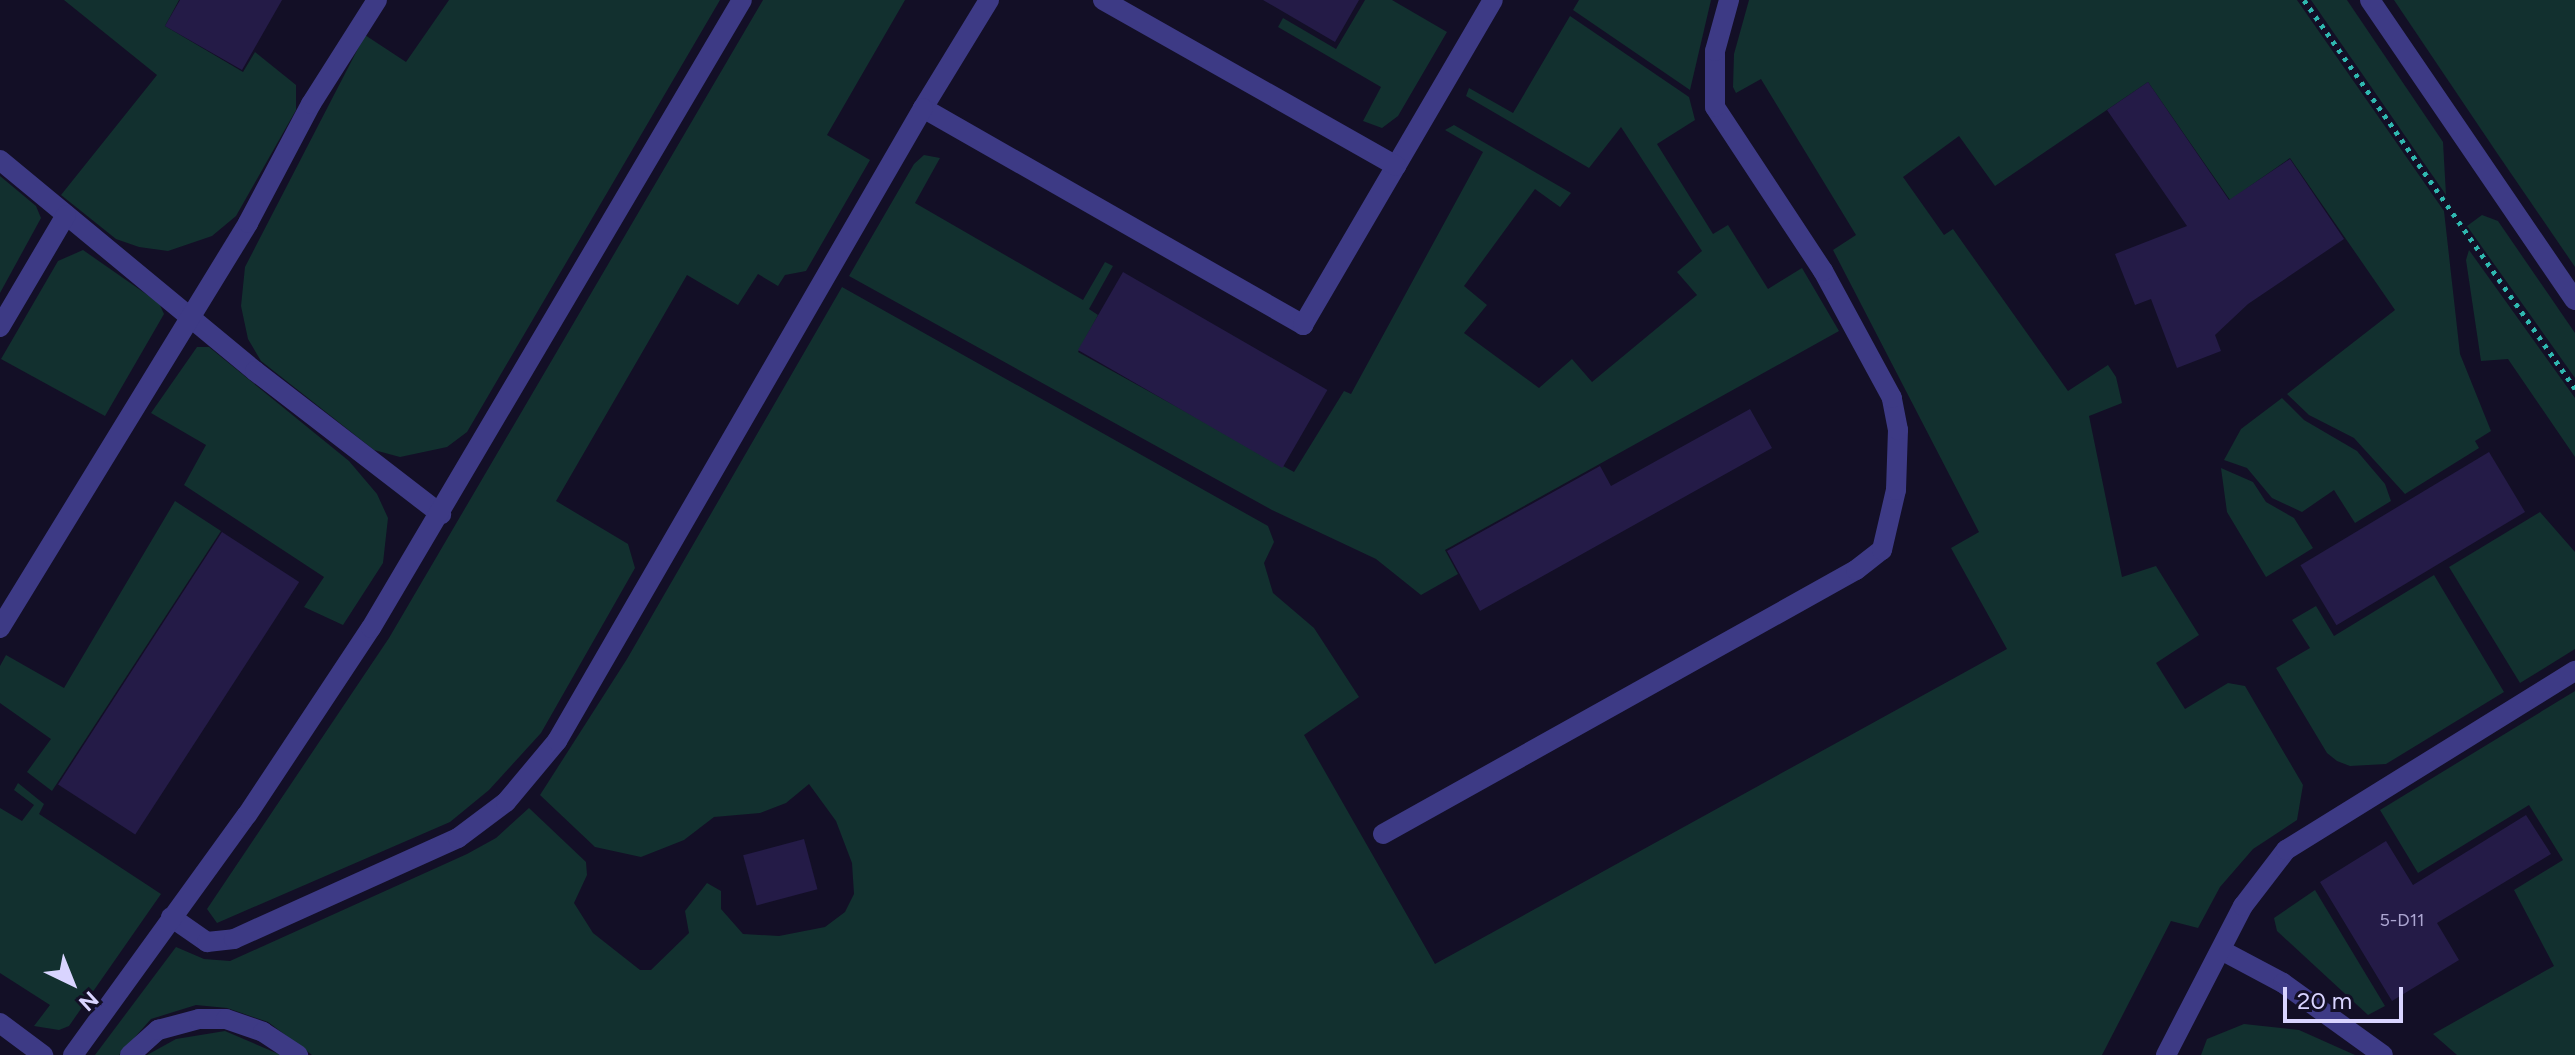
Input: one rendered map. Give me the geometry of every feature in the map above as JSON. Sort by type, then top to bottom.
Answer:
[{"type":"street","points":[[0,628],[377,0]]},
{"type":"street","points":[[73,1055],[247,815],[441,514],[742,0]]},
{"type":"street","points":[[171,917],[207,942],[234,939],[458,838],[506,802],[557,741],[923,108],[989,0]]},
{"type":"street","points":[[1103,0],[1396,166]]},
{"type":"street","points":[[923,108],[1303,325],[1493,0]]},
{"type":"street","points":[[1383,834],[1856,570],[1882,550],[1896,490],[1898,430],[1892,398],[1823,271],[1715,107],[1715,51],[1729,0]]},
{"type":"street","points":[[2370,0],[2575,300]]},
{"type":"street","points":[[0,160],[189,316],[441,514]]},
{"type":"street","points":[[0,327],[66,215]]},
{"type":"street","points":[[2166,1055],[2243,906],[2286,850],[2575,671]]},
{"type":"street","points":[[2221,950],[2283,983],[2383,1055]]},
{"type":"street","points":[[130,1055],[158,1030],[212,1019],[263,1032],[298,1055]]},
{"type":"street","points":[[0,1023],[43,1055]]},
{"type":"path","points":[[2304,0],[2575,389]]},
{"type":"green space","points":[[64,0],[179,0],[165,26],[243,72],[255,52],[296,85],[296,110],[236,216],[212,236],[168,251],[139,247],[116,239],[61,195],[157,75]]},
{"type":"green space","points":[[449,0],[720,0],[467,432],[447,447],[400,457],[374,450],[261,361],[248,339],[241,306],[245,267],[365,35],[406,62]]},
{"type":"green space","points":[[763,0],[905,0],[827,135],[870,160],[806,271],[785,275],[778,286],[758,274],[738,305],[687,275],[556,501],[628,544],[635,568],[541,733],[489,790],[450,822],[217,923],[207,909],[389,638]]},
{"type":"green space","points":[[1365,0],[1392,0],[1447,32],[1398,116],[1382,128],[1363,121],[1381,87],[1278,27],[1283,18],[1336,49]]},
{"type":"green space","points":[[1579,0],[1711,0],[1690,90],[1573,10]]},
{"type":"green space","points":[[1749,0],[2297,0],[2444,211],[2460,354],[2491,431],[2475,441],[2479,448],[2405,494],[2354,438],[2309,415],[2287,394],[2395,310],[2290,158],[2230,200],[2148,82],[1995,186],[1959,136],[1903,177],[1944,235],[1953,229],[2068,391],[2108,365],[2116,377],[2122,403],[2089,416],[2122,577],[2156,566],[2199,635],[2156,663],[2185,709],[2228,683],[2245,686],[2303,785],[2297,820],[2253,849],[2220,887],[2198,928],[2171,921],[2102,1055],[312,1055],[268,1022],[227,1008],[196,1005],[151,1019],[119,1055],[95,1055],[176,947],[204,959],[230,961],[467,854],[496,838],[529,808],[586,862],[587,875],[574,903],[593,933],[640,970],[651,970],[689,933],[685,911],[707,883],[721,891],[721,909],[743,934],[779,936],[825,927],[845,912],[854,894],[852,863],[836,821],[809,784],[786,803],[760,813],[714,817],[684,840],[641,857],[595,847],[540,795],[627,659],[842,287],[1268,526],[1274,542],[1264,563],[1273,593],[1314,628],[1359,697],[1304,735],[1435,964],[2007,649],[1951,548],[1979,532],[1833,250],[1856,235],[1761,79],[1736,93],[1733,87],[1734,54]]},
{"type":"green space","points":[[2311,0],[2347,0],[2443,142],[2446,195]]},
{"type":"green space","points":[[2394,0],[2575,0],[2575,267],[2497,153]]},
{"type":"green space","points":[[1570,16],[1689,97],[1695,120],[1657,144],[1713,234],[1728,225],[1768,289],[1802,268],[1839,331],[1445,550],[1458,574],[1421,595],[1376,559],[1272,510],[849,276],[914,164],[924,155],[940,158],[915,203],[1083,300],[1105,262],[1113,266],[1089,309],[1098,315],[1078,352],[1294,472],[1344,391],[1351,394],[1483,152],[1445,130],[1454,125],[1571,193],[1560,207],[1535,189],[1464,286],[1487,305],[1464,333],[1539,388],[1572,359],[1592,382],[1697,295],[1677,272],[1702,251],[1621,127],[1589,168],[1466,96],[1469,88],[1513,113]]},
{"type":"green space","points":[[0,176],[36,206],[41,218],[0,293]]},
{"type":"green space","points":[[2482,215],[2498,221],[2575,333],[2575,378],[2467,226]]},
{"type":"green space","points":[[83,250],[159,303],[164,314],[105,416],[1,359],[58,261]]},
{"type":"green space","points":[[2469,250],[2575,398],[2575,457],[2508,359],[2481,361],[2466,260]]},
{"type":"green space","points":[[197,347],[209,347],[349,461],[377,494],[388,518],[383,563],[343,625],[304,607],[324,577],[184,485],[206,445],[151,413]]},
{"type":"green space","points":[[2282,398],[2304,420],[2357,451],[2385,484],[2391,501],[2355,523],[2334,490],[2302,512],[2272,498],[2247,468],[2224,460],[2241,429]]},
{"type":"green space","points":[[2221,468],[2253,482],[2266,502],[2294,518],[2313,548],[2266,577],[2227,512]]},
{"type":"green space","points":[[175,501],[221,531],[52,791],[27,772],[51,739],[0,703],[0,666],[6,655],[64,688]]},
{"type":"green space","points":[[2540,512],[2575,552],[2575,649],[2520,683],[2449,567]]},
{"type":"green space","points":[[2434,575],[2504,692],[2386,764],[2350,766],[2337,761],[2327,753],[2276,668],[2310,648],[2292,620],[2316,606],[2334,636]]},
{"type":"green space","points":[[2575,691],[2575,1055],[2457,1055],[2433,1034],[2554,966],[2514,890],[2563,860],[2529,805],[2418,873],[2380,810]]},
{"type":"green space","points":[[18,783],[44,804],[39,814],[161,894],[69,1026],[59,1030],[34,1026],[50,1005],[0,973],[0,808],[22,821],[34,805],[14,790]]},
{"type":"green space","points":[[2315,890],[2385,1006],[2368,1015],[2277,931],[2274,918]]},
{"type":"green space","points":[[2244,1024],[2299,1030],[2355,1055],[2201,1055],[2207,1039]]},
{"type":"green space","points":[[225,1031],[281,1055],[147,1055],[176,1039]]},
{"type":"building","points":[[180,0],[282,0],[242,70],[165,26]]},
{"type":"building","points":[[1263,0],[1359,0],[1335,42]]},
{"type":"building","points":[[2148,82],[2229,200],[2290,159],[2344,239],[2248,304],[2215,335],[2221,351],[2177,368],[2151,299],[2135,305],[2115,254],[2187,226],[2107,110]]},
{"type":"building","points":[[1123,272],[1327,390],[1282,468],[1078,350]]},
{"type":"building","points":[[1750,409],[1772,448],[1480,611],[1447,551],[1600,466],[1611,486]]},
{"type":"building","points":[[2489,452],[2525,512],[2336,625],[2300,565]]},
{"type":"building","points":[[222,532],[299,582],[135,835],[58,784]]},
{"type":"building","points":[[2526,815],[2551,854],[2437,923],[2459,960],[2392,1001],[2320,882],[2386,841],[2413,885]]},
{"type":"building","points":[[804,839],[817,889],[757,906],[743,855]]}]
